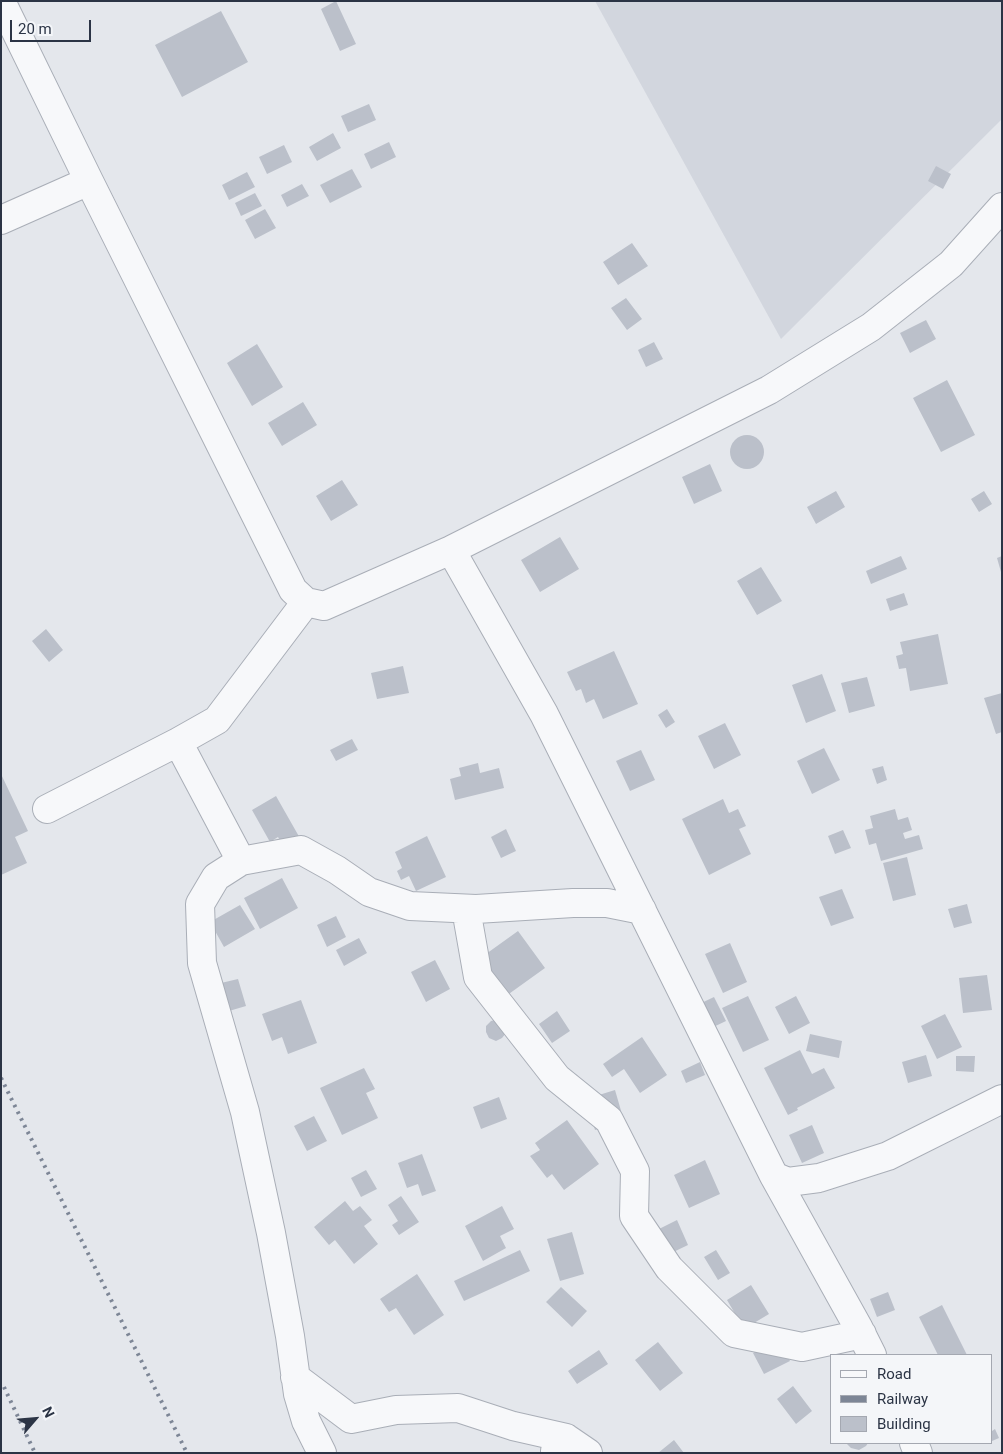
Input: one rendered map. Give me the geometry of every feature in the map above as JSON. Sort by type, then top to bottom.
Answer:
[{"type":"street","points":[[1,1],[292,590],[306,602],[324,606],[451,550],[769,390],[871,327],[951,264],[1002,207]]},
{"type":"street","points":[[1,220],[89,181]]},
{"type":"street","points":[[451,550],[544,714],[774,1176],[867,1345],[802,1347],[734,1333],[670,1268],[634,1216],[635,1171],[608,1120],[557,1078],[478,977],[466,909]]},
{"type":"street","points":[[47,809],[217,720],[306,602]]},
{"type":"street","points":[[178,742],[241,861]]},
{"type":"street","points":[[322,1453],[306,1421],[298,1394],[290,1336],[271,1233],[245,1112],[202,963],[200,904],[216,878],[241,861],[301,850],[337,870],[370,892],[410,906],[466,909],[573,903],[607,904],[642,910]]},
{"type":"street","points":[[774,1176],[788,1182],[819,1178],[888,1156],[1002,1099]]},
{"type":"street","points":[[296,1377],[351,1419],[396,1410],[458,1408],[513,1426],[569,1448]]},
{"type":"shaded area","points":[[595,1],[1002,1],[1002,119],[781,339]]},
{"type":"building","points":[[336,1],[356,44],[340,51],[321,9]]},
{"type":"building","points":[[221,11],[248,62],[182,97],[155,45]]},
{"type":"building","points":[[369,104],[376,120],[348,132],[341,116]]},
{"type":"building","points":[[333,133],[341,148],[317,161],[309,147]]},
{"type":"building","points":[[389,142],[396,157],[371,169],[364,154]]},
{"type":"building","points":[[284,145],[292,162],[267,174],[259,157]]},
{"type":"building","points":[[936,166],[951,174],[943,189],[928,181]]},
{"type":"building","points":[[352,169],[362,187],[330,203],[320,185]]},
{"type":"building","points":[[247,172],[255,187],[229,200],[222,185]]},
{"type":"building","points":[[302,184],[309,196],[287,207],[281,195]]},
{"type":"building","points":[[255,193],[262,206],[241,216],[235,203]]},
{"type":"building","points":[[265,209],[276,228],[255,239],[245,220]]},
{"type":"building","points":[[632,243],[648,266],[618,285],[603,262]]},
{"type":"building","points":[[626,298],[642,319],[627,330],[611,308]]},
{"type":"building","points":[[926,320],[936,339],[910,353],[900,333]]},
{"type":"building","points":[[654,342],[663,359],[646,367],[638,350]]},
{"type":"building","points":[[257,344],[283,387],[252,406],[227,363]]},
{"type":"building","points":[[947,380],[975,435],[941,452],[913,398]]},
{"type":"building","points":[[303,402],[317,425],[282,446],[268,423]]},
{"type":"building","points":[[747,435],[754,436],[759,440],[763,445],[763,459],[759,464],[754,468],[747,469],[740,468],[735,464],[731,459],[730,452],[731,445],[735,440],[740,436]]},
{"type":"building","points":[[710,464],[722,491],[694,504],[682,477]]},
{"type":"building","points":[[342,480],[358,505],[331,521],[316,496]]},
{"type":"building","points":[[836,491],[845,507],[816,524],[807,507]]},
{"type":"building","points":[[984,491],[992,504],[979,512],[971,499]]},
{"type":"building","points":[[560,537],[579,569],[540,592],[521,560]]},
{"type":"building","points":[[901,556],[907,569],[871,584],[866,571]]},
{"type":"building","points":[[1002,556],[1002,572],[1001,572],[997,558]]},
{"type":"building","points":[[761,567],[782,601],[757,615],[737,581]]},
{"type":"building","points":[[904,593],[908,605],[890,611],[886,599]]},
{"type":"building","points":[[46,629],[63,650],[49,662],[32,641]]},
{"type":"building","points":[[938,634],[948,684],[910,691],[906,668],[899,669],[896,656],[903,654],[900,642]]},
{"type":"building","points":[[614,651],[638,704],[603,719],[594,699],[586,703],[581,689],[576,691],[567,672]]},
{"type":"building","points":[[403,666],[409,693],[377,699],[371,673]]},
{"type":"building","points":[[822,674],[836,711],[806,723],[792,685]]},
{"type":"building","points":[[867,677],[875,706],[849,713],[841,683]]},
{"type":"building","points":[[1002,693],[1002,732],[996,734],[984,698]]},
{"type":"building","points":[[667,709],[675,722],[666,728],[658,715]]},
{"type":"building","points":[[725,723],[741,755],[714,769],[698,736]]},
{"type":"building","points":[[352,739],[358,750],[336,761],[330,750]]},
{"type":"building","points":[[824,748],[840,780],[812,794],[797,761]]},
{"type":"building","points":[[641,750],[655,780],[630,791],[616,761]]},
{"type":"building","points":[[478,763],[480,773],[499,768],[504,788],[455,800],[450,779],[461,776],[459,768]]},
{"type":"building","points":[[883,766],[887,780],[877,784],[872,769]]},
{"type":"building","points":[[1,774],[28,831],[15,837],[27,863],[1,875]]},
{"type":"building","points":[[276,796],[301,840],[285,849],[278,837],[270,842],[252,810]]},
{"type":"building","points":[[723,799],[729,813],[738,809],[746,826],[739,829],[751,854],[709,875],[682,819]]},
{"type":"building","points":[[895,809],[898,820],[908,817],[912,830],[903,833],[905,839],[919,835],[923,849],[881,861],[876,843],[869,845],[865,830],[873,828],[870,816]]},
{"type":"building","points":[[506,829],[516,851],[501,858],[491,837]]},
{"type":"building","points":[[843,830],[851,848],[835,854],[828,836]]},
{"type":"building","points":[[427,836],[446,877],[416,891],[409,876],[401,880],[397,871],[402,868],[395,852]]},
{"type":"building","points":[[907,857],[916,895],[893,901],[883,863]]},
{"type":"building","points":[[282,878],[298,908],[260,929],[244,898]]},
{"type":"building","points":[[842,889],[854,918],[831,926],[819,897]]},
{"type":"building","points":[[967,904],[972,923],[954,928],[948,909]]},
{"type":"building","points":[[240,905],[255,929],[224,947],[210,922]]},
{"type":"building","points":[[336,916],[346,937],[327,947],[317,925]]},
{"type":"building","points":[[518,931],[545,968],[506,996],[479,959]]},
{"type":"building","points":[[359,938],[367,953],[344,966],[336,950]]},
{"type":"building","points":[[730,943],[747,982],[723,993],[705,954]]},
{"type":"building","points":[[435,960],[450,989],[426,1002],[411,972]]},
{"type":"building","points":[[987,975],[992,1010],[963,1013],[959,978]]},
{"type":"building","points":[[238,979],[246,1006],[229,1011],[221,983]]},
{"type":"building","points":[[748,996],[769,1040],[743,1052],[722,1008]]},
{"type":"building","points":[[796,996],[810,1023],[789,1034],[775,1007]]},
{"type":"building","points":[[714,997],[726,1021],[705,1031],[693,1007]]},
{"type":"building","points":[[301,1000],[317,1043],[288,1054],[282,1037],[272,1041],[262,1014]]},
{"type":"building","points":[[557,1011],[570,1031],[552,1043],[539,1024]]},
{"type":"building","points":[[945,1014],[962,1047],[937,1059],[921,1026]]},
{"type":"building","points":[[495,1020],[506,1033],[496,1041],[489,1038],[486,1032],[486,1026]]},
{"type":"building","points":[[810,1034],[842,1041],[839,1058],[806,1051]]},
{"type":"building","points":[[642,1037],[667,1075],[640,1093],[624,1069],[612,1077],[603,1064]]},
{"type":"building","points":[[800,1050],[812,1074],[824,1068],[835,1088],[797,1108],[798,1110],[788,1115],[764,1068]]},
{"type":"building","points":[[926,1055],[932,1076],[908,1083],[902,1062]]},
{"type":"building","points":[[956,1056],[975,1056],[974,1072],[956,1071]]},
{"type":"building","points":[[700,1062],[705,1075],[686,1083],[681,1071]]},
{"type":"building","points":[[364,1068],[375,1089],[366,1093],[378,1118],[342,1135],[320,1088]]},
{"type":"building","points":[[615,1090],[624,1121],[595,1130],[586,1099]]},
{"type":"building","points":[[499,1097],[507,1119],[481,1129],[473,1107]]},
{"type":"building","points":[[314,1116],[327,1141],[307,1151],[294,1126]]},
{"type":"building","points":[[567,1120],[599,1164],[564,1190],[552,1174],[547,1178],[530,1156],[540,1150],[535,1143]]},
{"type":"building","points":[[812,1125],[824,1153],[802,1163],[789,1135]]},
{"type":"building","points":[[422,1154],[436,1191],[422,1196],[418,1184],[407,1188],[398,1163]]},
{"type":"building","points":[[705,1160],[720,1194],[689,1208],[674,1175]]},
{"type":"building","points":[[366,1170],[377,1189],[361,1197],[351,1178]]},
{"type":"building","points":[[401,1196],[419,1222],[399,1235],[392,1225],[398,1221],[388,1205]]},
{"type":"building","points":[[345,1201],[353,1211],[360,1206],[372,1220],[364,1226],[378,1244],[354,1264],[335,1240],[329,1245],[314,1227]]},
{"type":"building","points":[[502,1206],[514,1229],[500,1236],[506,1248],[483,1261],[465,1226]]},
{"type":"building","points":[[677,1220],[688,1245],[665,1256],[653,1232]]},
{"type":"building","points":[[572,1232],[584,1274],[560,1281],[547,1239]]},
{"type":"building","points":[[520,1250],[530,1271],[464,1301],[454,1281]]},
{"type":"building","points":[[716,1250],[730,1273],[718,1280],[704,1257]]},
{"type":"building","points":[[417,1274],[444,1315],[414,1335],[396,1308],[389,1312],[380,1299]]},
{"type":"building","points":[[751,1285],[769,1314],[744,1329],[727,1300]]},
{"type":"building","points":[[561,1287],[587,1311],[572,1327],[546,1302]]},
{"type":"building","points":[[888,1292],[895,1310],[877,1317],[870,1299]]},
{"type":"building","points":[[942,1305],[966,1354],[938,1354],[919,1317]]},
{"type":"building","points":[[779,1340],[790,1361],[764,1374],[753,1353]]},
{"type":"building","points":[[658,1342],[683,1373],[660,1391],[635,1360]]},
{"type":"building","points":[[599,1350],[608,1364],[577,1384],[568,1371]]},
{"type":"building","points":[[793,1386],[812,1411],[796,1424],[777,1399]]},
{"type":"building","points":[[995,1429],[999,1438],[993,1441],[993,1430]]},
{"type":"building","points":[[674,1440],[684,1453],[658,1453]]},
{"type":"building","points":[[847,1444],[867,1444],[859,1450],[851,1448]]},
{"type":"railway","points":[[1,1078],[187,1453]]},
{"type":"railway","points":[[4,1387],[35,1453]]}]
